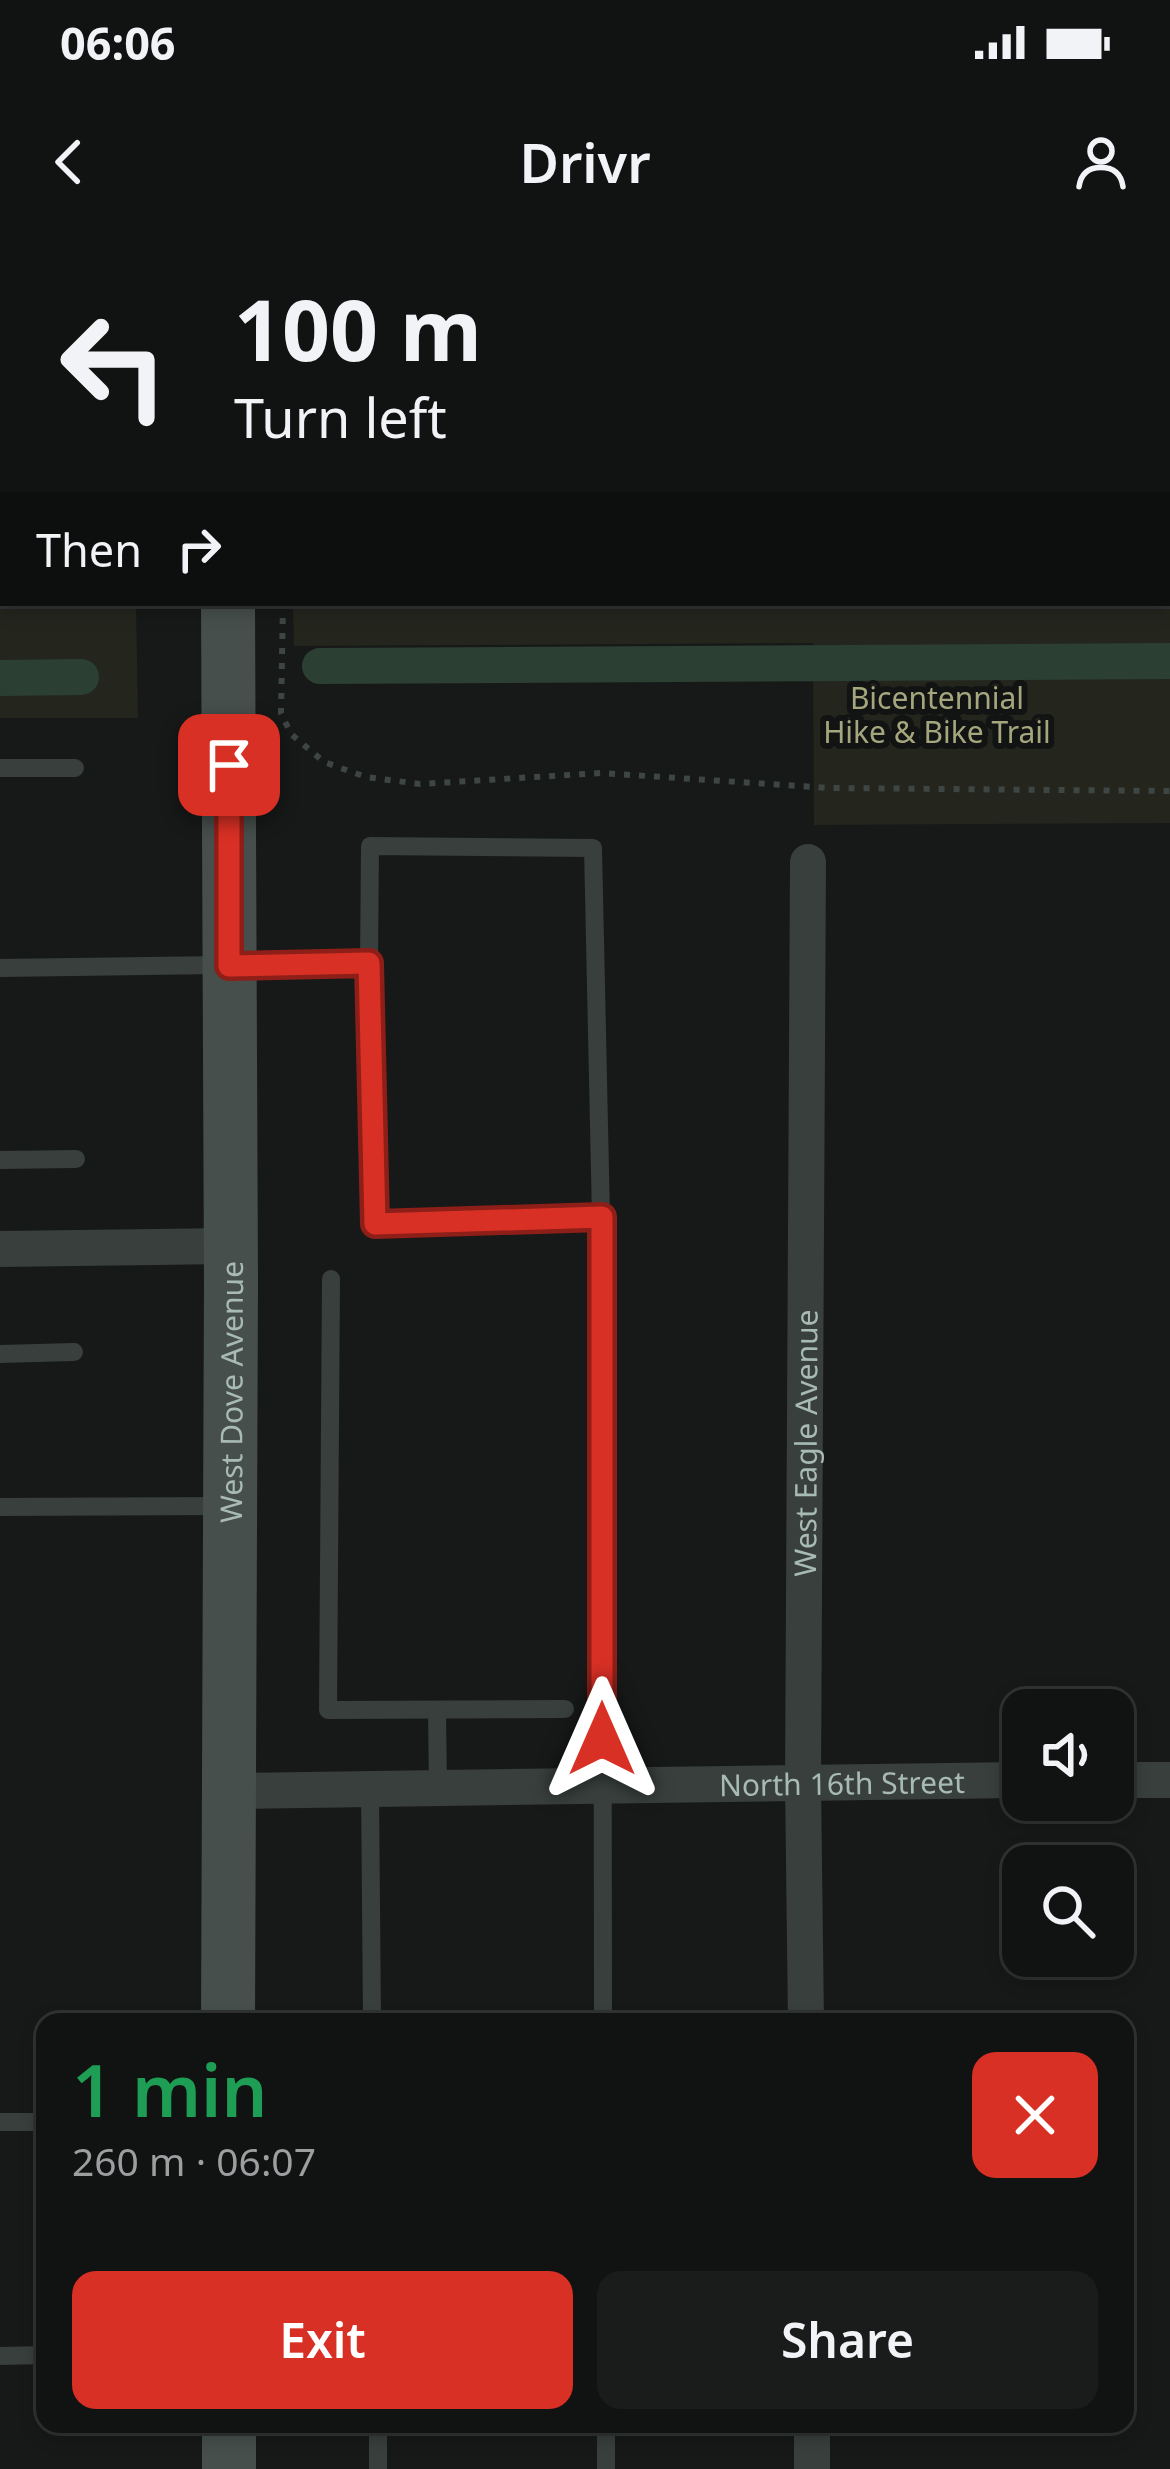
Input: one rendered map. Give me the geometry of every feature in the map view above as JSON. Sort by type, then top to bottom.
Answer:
[{"type":"main road","name":"West Dove Avenue","points":[[228,606],[228,2013]]},
{"type":"main road","points":[[229,2433],[229,2469]]},
{"type":"street","name":"West Eagle Avenue","points":[[806,2013],[808,862]]},
{"type":"street","points":[[0,1250],[230,1246]]},
{"type":"street","name":"North 16th Street","points":[[227,1791],[1002,1780]]},
{"type":"street","points":[[1134,1780],[1170,1780]]},
{"type":"street","points":[[812,2433],[812,2469]]},
{"type":"lane","points":[[0,768],[75,768]]},
{"type":"lane","points":[[602,1217],[375,1224],[370,846],[593,848],[602,1217],[604,2013]]},
{"type":"lane","points":[[0,968],[369,963]]},
{"type":"lane","points":[[0,1160],[76,1159]]},
{"type":"lane","points":[[331,1279],[328,1710],[565,1709]]},
{"type":"lane","points":[[0,1354],[74,1352]]},
{"type":"lane","points":[[0,1508],[229,1506]]},
{"type":"lane","points":[[437,1710],[437,1787]]},
{"type":"lane","points":[[370,1789],[372,2013]]},
{"type":"lane","points":[[0,2122],[36,2122]]},
{"type":"lane","points":[[0,2356],[36,2355]]},
{"type":"lane","points":[[378,2433],[378,2469]]},
{"type":"lane","points":[[606,2433],[606,2469]]},
{"type":"path","points":[[283,606],[281,713],[291,734],[324,761],[366,777],[420,784],[601,773],[830,788],[1170,791]]},
{"type":"green space","points":[[0,606],[136,606],[138,718],[0,718]]},
{"type":"green space","name":"Bicentennial Hike & Bike Trail","points":[[293,606],[1170,606],[1170,823],[814,825],[813,643],[294,646]]},
{"type":"waterway","points":[[320,666],[1170,661]]},
{"type":"waterway","points":[[0,678],[81,677]]},
{"type":"route","points":[[229,765],[229,966],[369,963],[375,1224],[602,1217],[602,1739]]}]
